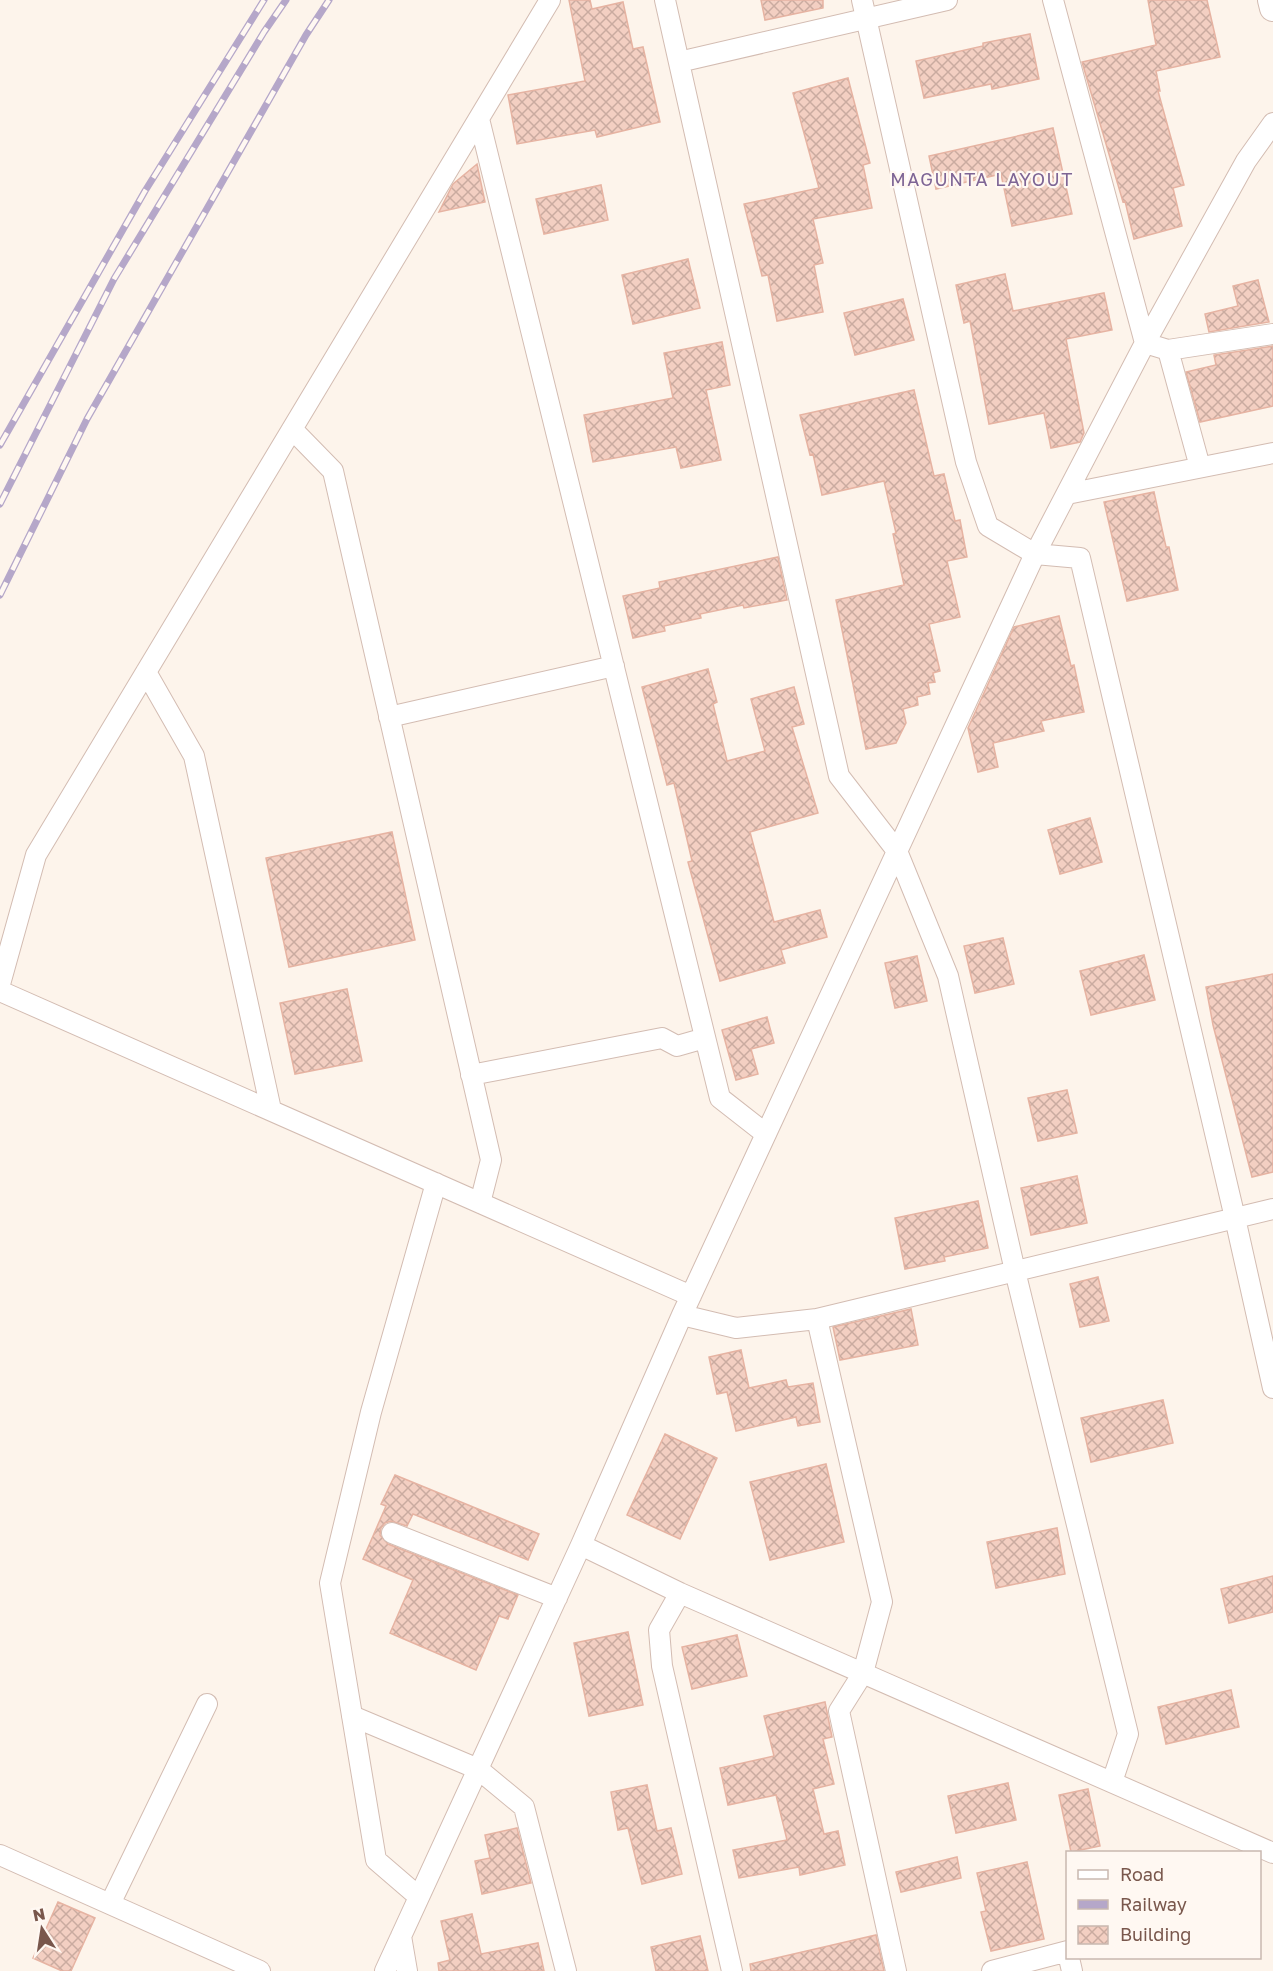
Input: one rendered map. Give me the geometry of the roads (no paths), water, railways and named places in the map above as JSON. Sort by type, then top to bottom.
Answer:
[{"type":"street","points":[[0,984],[36,855],[550,0]]},
{"type":"street","points":[[665,0],[839,776],[897,851],[948,976],[1015,1271],[1128,1734],[1112,1782]]},
{"type":"street","points":[[679,62],[864,9],[946,0]]},
{"type":"street","points":[[1053,0],[1145,342]]},
{"type":"street","points":[[1270,0],[1273,8]]},
{"type":"street","points":[[864,9],[966,462],[988,526],[1035,554],[1080,558],[1273,1388]]},
{"type":"street","points":[[478,119],[720,1098],[766,1134]]},
{"type":"street","points":[[385,1971],[581,1545],[682,1315],[1035,554],[1145,342],[1246,161],[1273,123]]},
{"type":"street","points":[[1145,342],[1168,350],[1273,334]]},
{"type":"street","points":[[1168,350],[1200,467]]},
{"type":"street","points":[[292,429],[333,471],[490,1160],[480,1203]]},
{"type":"street","points":[[1067,494],[1273,453]]},
{"type":"street","points":[[389,717],[614,666]]},
{"type":"street","points":[[146,672],[194,756],[271,1110]]},
{"type":"street","points":[[0,991],[691,1296]]},
{"type":"street","points":[[471,1075],[662,1038],[677,1046],[705,1038]]},
{"type":"street","points":[[419,1897],[376,1860],[330,1583],[371,1412],[436,1183]]},
{"type":"street","points":[[682,1315],[736,1328],[817,1319],[1273,1209]]},
{"type":"street","points":[[817,1319],[882,1602],[863,1673],[838,1712],[896,1971]]},
{"type":"street","points":[[392,1533],[557,1598]]},
{"type":"street","points":[[581,1545],[680,1593],[1273,1853]]},
{"type":"street","points":[[680,1593],[659,1630],[662,1666],[732,1971]]},
{"type":"street","points":[[110,1904],[207,1704]]},
{"type":"street","points":[[352,1716],[478,1769],[524,1807],[566,1971]]},
{"type":"street","points":[[0,1855],[260,1971]]},
{"type":"street","points":[[401,1936],[407,1971]]},
{"type":"street","points":[[992,1971],[1066,1952]]},
{"type":"railway","points":[[0,445],[145,191],[264,0]]},
{"type":"railway","points":[[0,504],[114,279],[264,32],[286,0]]},
{"type":"railway","points":[[0,595],[87,419],[306,35],[329,0]]},
{"type":"district","name":"MAGUNTA LAYOUT","points":[[982,180]]}]
